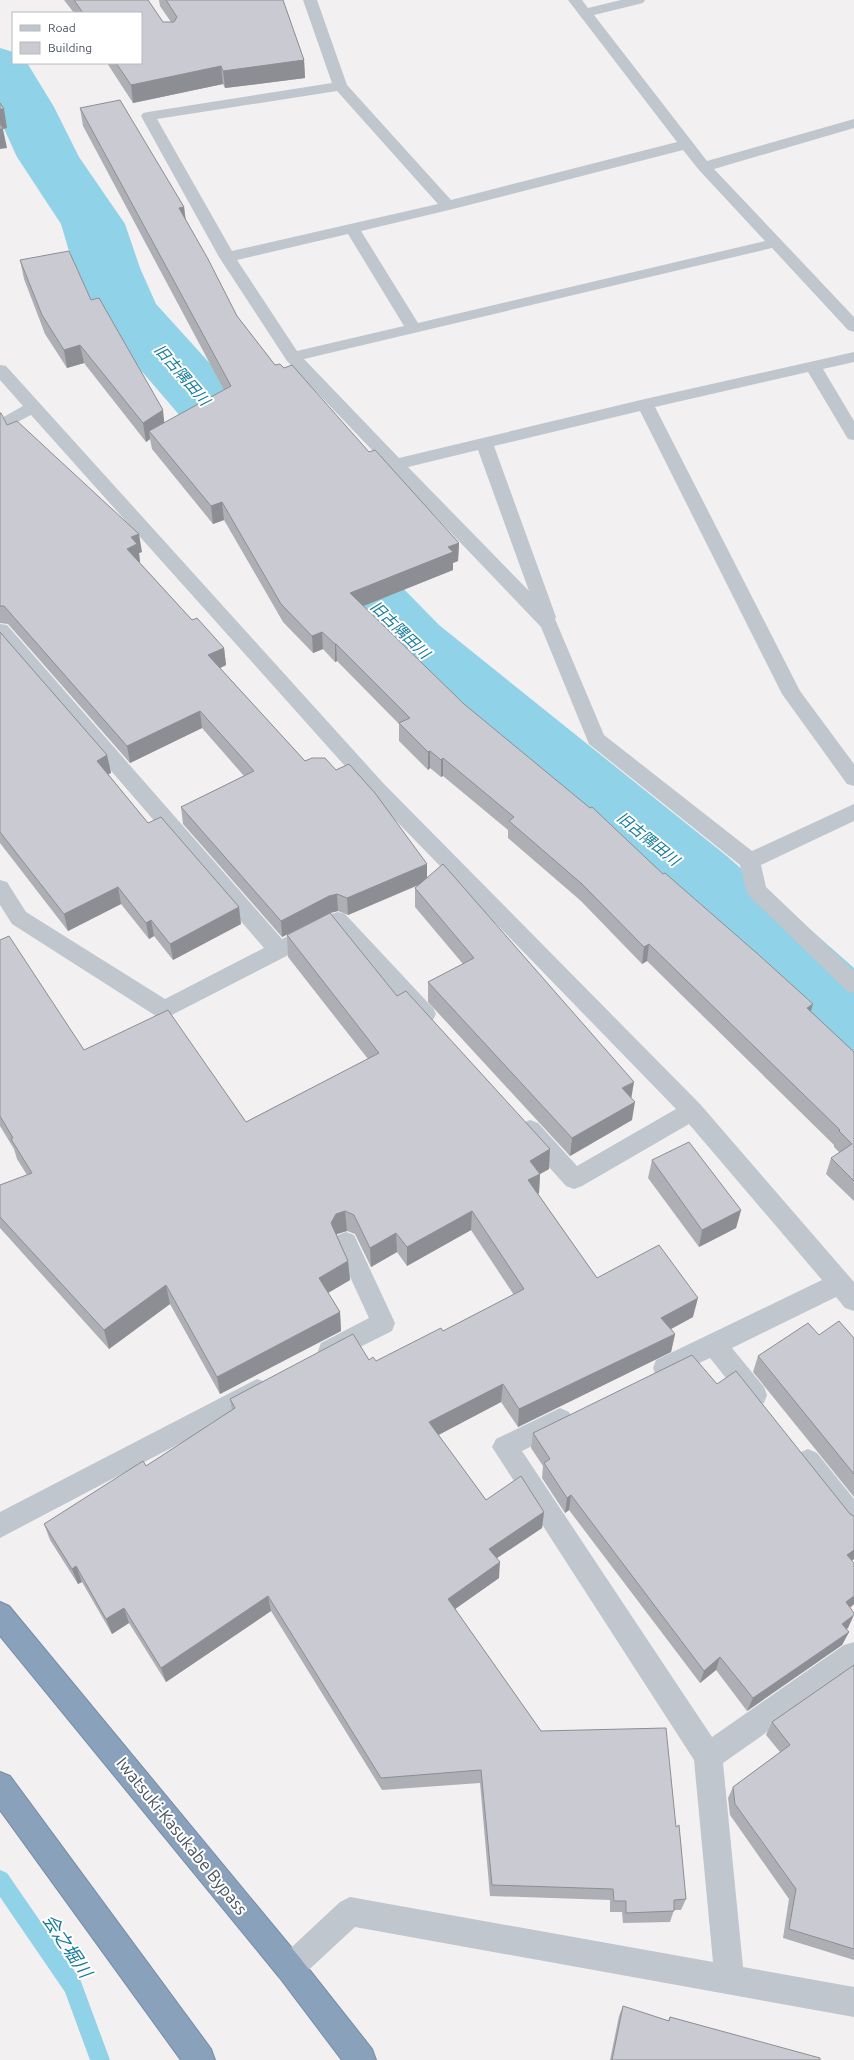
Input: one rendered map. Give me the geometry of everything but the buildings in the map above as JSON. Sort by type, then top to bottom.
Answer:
[{"type":"highway","name":"Iwatsuki-Kasukabe Bypass","points":[[0,1615],[290,1968],[361,2060]]},
{"type":"highway","points":[[0,1786],[200,2060]]},
{"type":"street","points":[[310,0],[340,86],[448,206]]},
{"type":"street","points":[[575,0],[704,167],[854,327]]},
{"type":"street","points":[[585,12],[638,0]]},
{"type":"street","points":[[340,86],[148,116],[227,257],[293,357],[549,624]]},
{"type":"street","points":[[704,167],[854,123]]},
{"type":"street","points":[[227,257],[448,206],[687,144]]},
{"type":"street","points":[[352,228],[413,328]]},
{"type":"street","points":[[293,357],[775,243]]},
{"type":"street","points":[[396,464],[645,404],[854,357]]},
{"type":"street","points":[[814,366],[854,435]]},
{"type":"street","points":[[0,370],[377,789],[692,1111],[847,1291],[714,1344],[644,1379]]},
{"type":"street","points":[[645,404],[792,694],[854,779]]},
{"type":"street","points":[[0,426],[33,407]]},
{"type":"street","points":[[484,442],[549,624],[596,739],[750,861],[756,890],[854,984]]},
{"type":"street","points":[[0,630],[279,951]]},
{"type":"street","points":[[750,861],[854,812]]},
{"type":"street","points":[[0,888],[19,918],[164,1010],[338,920],[436,1026]]},
{"type":"street","points":[[516,1114],[574,1179],[692,1111]]},
{"type":"street","points":[[313,1360],[383,1323],[346,1242]]},
{"type":"street","points":[[714,1344],[769,1413]]},
{"type":"street","points":[[0,1526],[278,1378]]},
{"type":"street","points":[[582,1409],[505,1447],[708,1756],[730,1980]]},
{"type":"street","points":[[794,1444],[854,1519]]},
{"type":"street","points":[[708,1756],[854,1654]]},
{"type":"street","points":[[290,1968],[350,1912],[854,2002]]},
{"type":"waterway","name":"旧古隅田川","points":[[0,66],[24,107],[48,157],[93,224],[107,268],[126,311],[288,495],[325,554],[411,644],[698,880],[829,1000],[854,1026]]},
{"type":"waterway","name":"会之堀川","points":[[0,1880],[73,1986],[100,2060]]}]
